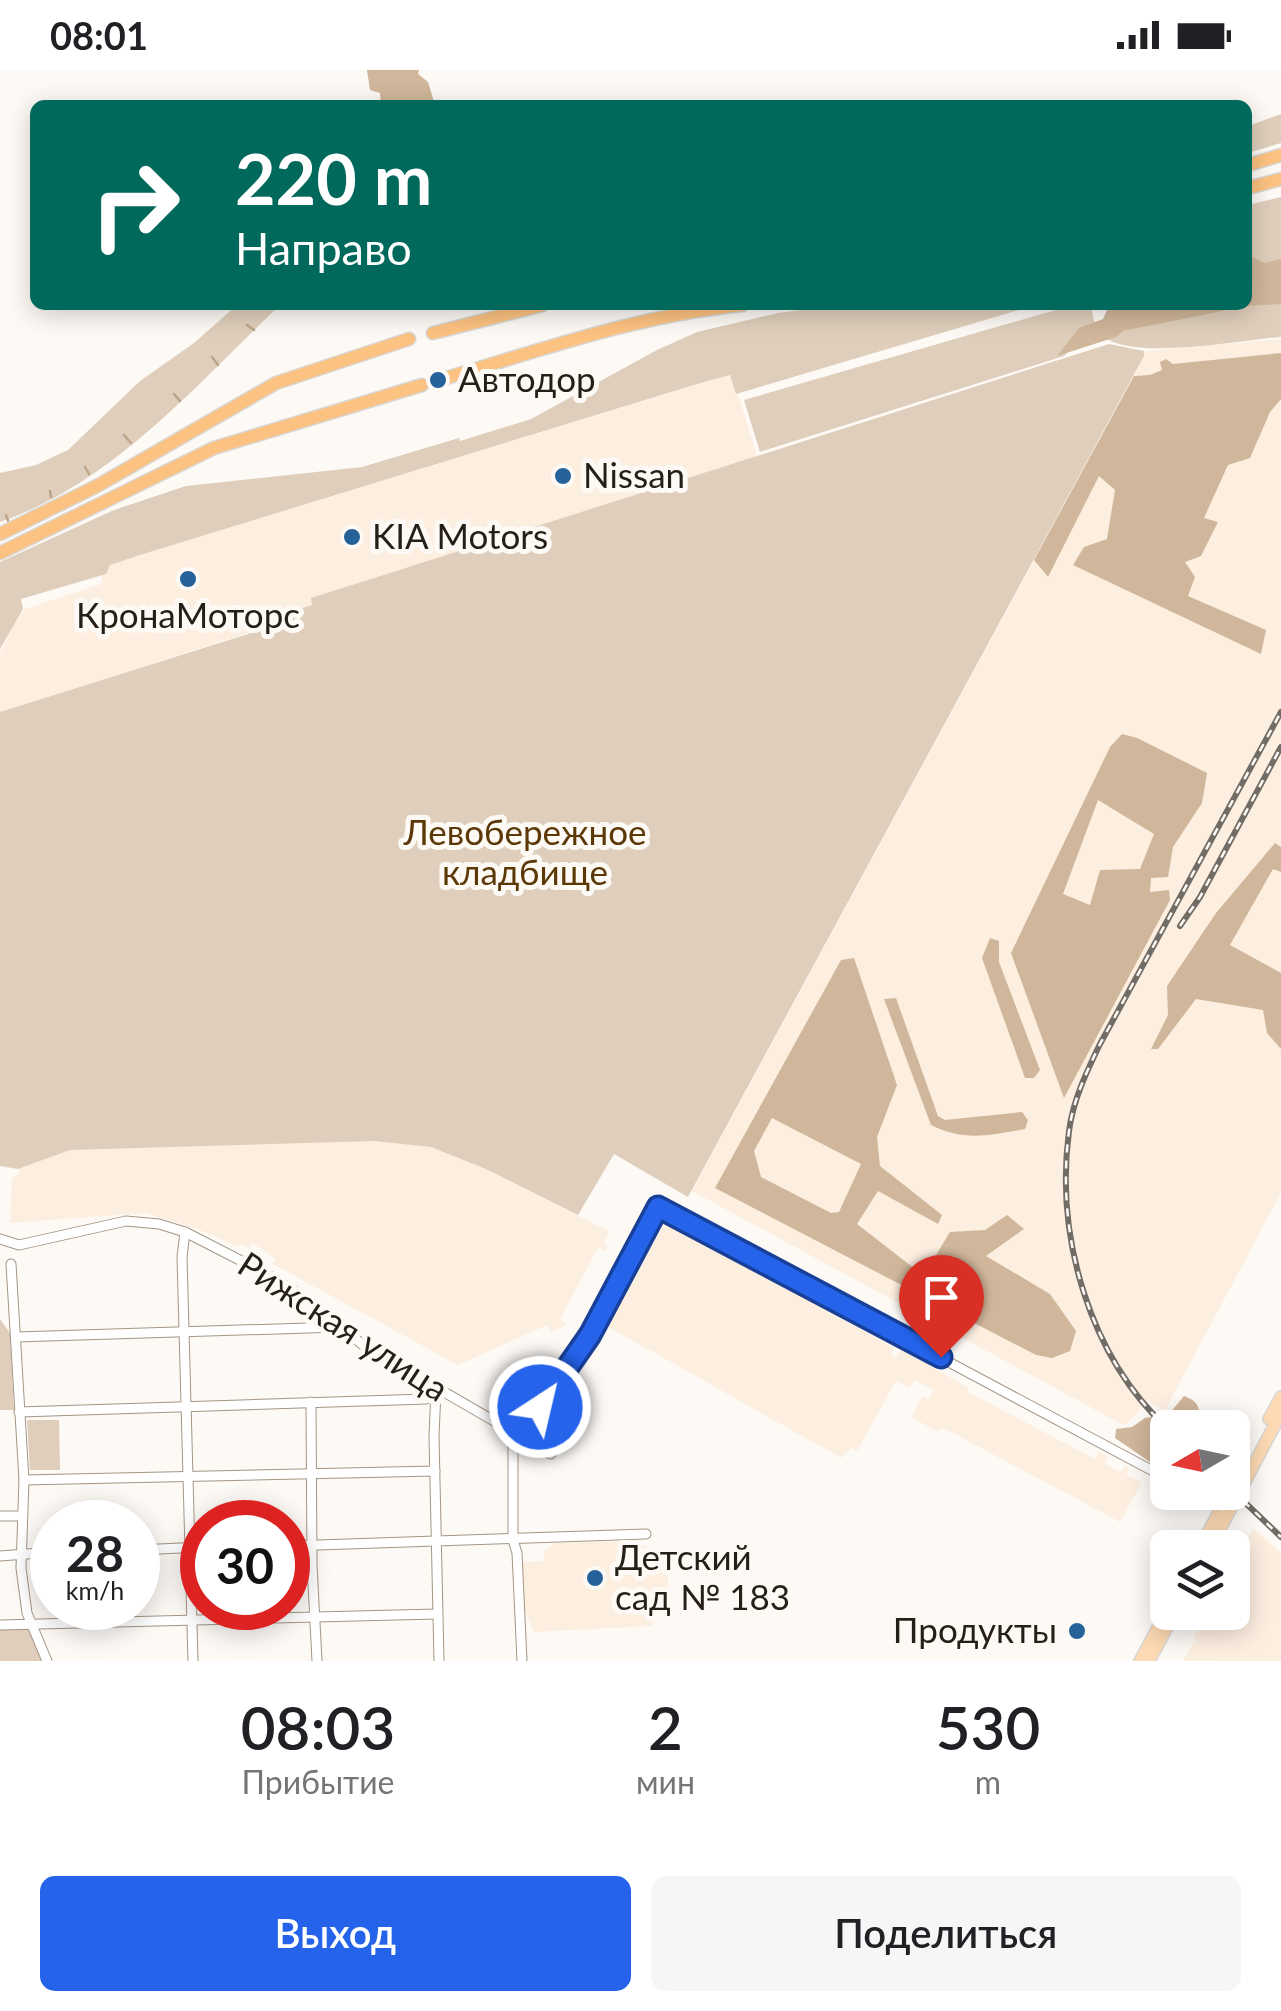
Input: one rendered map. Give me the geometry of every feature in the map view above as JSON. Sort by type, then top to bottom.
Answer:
[{"type":"highway","points":[[1252,166],[1281,155]]},
{"type":"highway","points":[[1252,167],[1281,163]]},
{"type":"highway","points":[[1252,187],[1281,179]]},
{"type":"highway","points":[[432,332],[522,310]]},
{"type":"highway","points":[[446,378],[603,330],[692,310]]},
{"type":"highway","points":[[0,534],[97,486],[276,383],[409,340]]},
{"type":"highway","points":[[0,553],[214,448],[422,385]]},
{"type":"main road","points":[[1250,1454],[1281,1396]]},
{"type":"main road","points":[[1219,1530],[1281,1413]]},
{"type":"main road","points":[[1140,1661],[1157,1630]]},
{"type":"main road","points":[[1149,1661],[1165,1630]]},
{"type":"street","points":[[522,1661],[511,1452],[517,1436],[590,1335],[658,1207],[1150,1469]]},
{"type":"street","name":"Рижская улица","points":[[0,1240],[19,1245],[126,1221],[159,1224],[185,1232],[265,1272],[309,1300],[364,1345],[551,1454]]},
{"type":"street","points":[[185,1232],[189,1500]]},
{"type":"street","points":[[10,1264],[24,1480],[22,1554],[30,1619]]},
{"type":"street","points":[[16,1337],[342,1327]]},
{"type":"street","points":[[19,1412],[426,1399],[436,1390]]},
{"type":"street","points":[[436,1390],[439,1661]]},
{"type":"street","points":[[311,1402],[317,1661]]},
{"type":"street","points":[[24,1480],[435,1471]]},
{"type":"street","points":[[0,1516],[22,1516]]},
{"type":"street","points":[[310,1546],[646,1534]]},
{"type":"street","points":[[0,1556],[30,1553]]},
{"type":"street","points":[[310,1617],[437,1614]]},
{"type":"street","points":[[0,1626],[30,1623]]},
{"type":"street","points":[[35,1630],[47,1661]]},
{"type":"street","points":[[192,1630],[193,1661]]},
{"type":"shaded area","points":[[367,70],[419,70],[433,100],[381,100],[380,93],[370,90]]},
{"type":"shaded area","points":[[1252,257],[1265,263],[1281,259],[1281,304],[1252,306]]},
{"type":"shaded area","points":[[1107,310],[1227,310],[1123,331],[1116,337],[1057,356],[1079,328],[1103,319]]},
{"type":"shaded area","points":[[1281,339],[1281,1193],[1165,1410],[1147,1401],[1125,1426],[692,1191],[1134,376],[1144,351]]},
{"type":"shaded area","points":[[1281,353],[1281,399],[1270,412],[1250,458],[1228,465],[1204,518],[1218,522],[1201,556],[1185,562],[1195,577],[1188,596],[1266,630],[1261,654],[1073,565],[1084,547],[1107,539],[1115,490],[1099,476],[1048,577],[1034,560],[1134,376],[1162,370],[1160,362],[1166,359],[1173,364]]},
{"type":"shaded area","points":[[732,374],[757,456],[311,598],[313,605],[277,617],[270,626],[0,712],[0,653],[16,620],[25,609],[101,584],[105,566]]},
{"type":"shaded area","points":[[1122,734],[1137,738],[1207,773],[1202,803],[1173,847],[1168,877],[1151,878],[1150,892],[1169,890],[1170,900],[1064,1098],[1011,953],[1110,747]],"holes":[[[1098,800],[1154,834],[1140,869],[1100,870],[1090,905],[1063,894]]]},
{"type":"shaded area","points":[[1275,843],[1281,847],[1281,872],[1273,869],[1230,945],[1281,973],[1281,1049],[1267,1033],[1263,1010],[1196,999],[1158,1049],[1151,1049],[1168,1015],[1167,986],[1216,913]]},
{"type":"shaded area","points":[[990,938],[999,941],[999,962],[1040,1070],[1034,1078],[1025,1078],[982,958]]},
{"type":"shaded area","points":[[854,958],[897,1085],[877,1137],[880,1166],[942,1215],[938,1224],[878,1191],[857,1224],[915,1269],[928,1268],[950,1232],[985,1230],[1007,1215],[1024,1229],[986,1256],[1050,1294],[1076,1331],[1070,1351],[1052,1358],[1036,1355],[715,1188],[841,960]],"holes":[[[772,1118],[861,1164],[839,1212],[831,1213],[761,1177],[754,1151]]]},
{"type":"shaded area","points":[[896,998],[938,1116],[945,1120],[1022,1112],[1028,1120],[1025,1129],[966,1135],[931,1125],[884,999]]},
{"type":"shaded area","points":[[313,1140],[431,1146],[486,1169],[610,1232],[603,1243],[607,1246],[605,1251],[598,1248],[560,1319],[566,1325],[551,1332],[547,1325],[458,1365],[273,1264],[275,1259],[253,1243],[248,1248],[241,1244],[238,1247],[195,1228],[145,1213],[10,1223],[12,1178],[19,1174],[18,1169],[70,1150]]},
{"type":"shaded area","points":[[666,1222],[894,1348],[891,1355],[895,1358],[901,1349],[969,1388],[968,1392],[1095,1459],[1099,1452],[1108,1457],[1105,1464],[1121,1472],[1125,1466],[1129,1468],[1126,1475],[1142,1482],[1120,1522],[953,1433],[941,1428],[938,1432],[911,1417],[923,1396],[929,1399],[934,1390],[915,1380],[910,1388],[896,1381],[857,1451],[851,1448],[841,1458],[605,1325]]},
{"type":"shaded area","points":[[1184,1396],[1197,1404],[1198,1410],[1172,1410]]},
{"type":"shaded area","points":[[1150,1417],[1150,1462],[1115,1438],[1116,1429],[1132,1427]]},
{"type":"shaded area","points":[[1253,1529],[1281,1552],[1281,1661],[1183,1661],[1197,1641],[1194,1637],[1198,1630],[1250,1630]]},
{"type":"shaded area","name":"Детский сад № 183","points":[[636,1541],[667,1557],[669,1594],[651,1626],[534,1632],[523,1605],[521,1562],[544,1561],[544,1551],[554,1543]]},
{"type":"green space","points":[[1281,114],[1281,143],[1252,152],[1252,125]]},
{"type":"green space","points":[[1281,197],[1281,337],[1160,348],[1116,343],[1102,335],[1224,310],[1252,310],[1252,204]]},
{"type":"green space","points":[[231,310],[275,310],[184,399],[116,457],[41,505],[0,522],[0,473],[36,465],[68,450],[140,381],[194,343]]},
{"type":"green space","points":[[1019,310],[736,394],[730,375],[704,382],[140,555],[110,565],[106,574],[21,599],[23,609],[0,649],[0,562],[114,510],[186,486],[362,467],[459,438],[460,441],[531,419],[697,332],[778,313]]},
{"type":"green space","points":[[1056,310],[1092,310],[1095,325],[1064,356],[760,452],[744,400]]},
{"type":"green space","name":"Левобережное кладбище","points":[[1109,344],[1144,351],[1144,356],[688,1197],[614,1154],[578,1215],[486,1169],[431,1147],[374,1141],[70,1150],[18,1169],[0,1166],[0,712],[270,627],[276,617],[312,605],[311,598]]},
{"type":"green space","points":[[0,1319],[10,1333],[14,1410],[0,1410]]},
{"type":"green space","points":[[27,1420],[59,1420],[60,1470],[30,1470]]},
{"type":"green space","points":[[30,1627],[46,1661],[0,1661],[0,1630]]},
{"type":"waterway","points":[[247,325],[254,330]]},
{"type":"waterway","points":[[212,357],[218,365]]},
{"type":"waterway","points":[[174,394],[180,401]]},
{"type":"waterway","points":[[124,435],[131,443]]},
{"type":"waterway","points":[[85,467],[89,474]]},
{"type":"waterway","points":[[50,491],[51,497]]},
{"type":"waterway","points":[[6,515],[9,523]]},
{"type":"railway","points":[[1150,1410],[1117,1366],[1098,1330],[1073,1252],[1066,1171],[1071,1119],[1100,1044],[1281,712]]},
{"type":"railway","points":[[1180,926],[1200,897],[1281,747]]},
{"type":"railway","points":[[1250,1507],[1281,1537]]},
{"type":"place","name":"Автодор","points":[[438,380]]},
{"type":"place","name":"Nissan","points":[[563,476]]},
{"type":"place","name":"KIA Motors","points":[[352,537]]},
{"type":"place","name":"КронаМоторс","points":[[188,579]]},
{"type":"place","name":"Детский сад № 183","points":[[595,1578]]},
{"type":"place","name":"Продукты","points":[[1077,1631]]},
{"type":"route","points":[[540,1407],[590,1335],[658,1207],[941,1357]]}]
